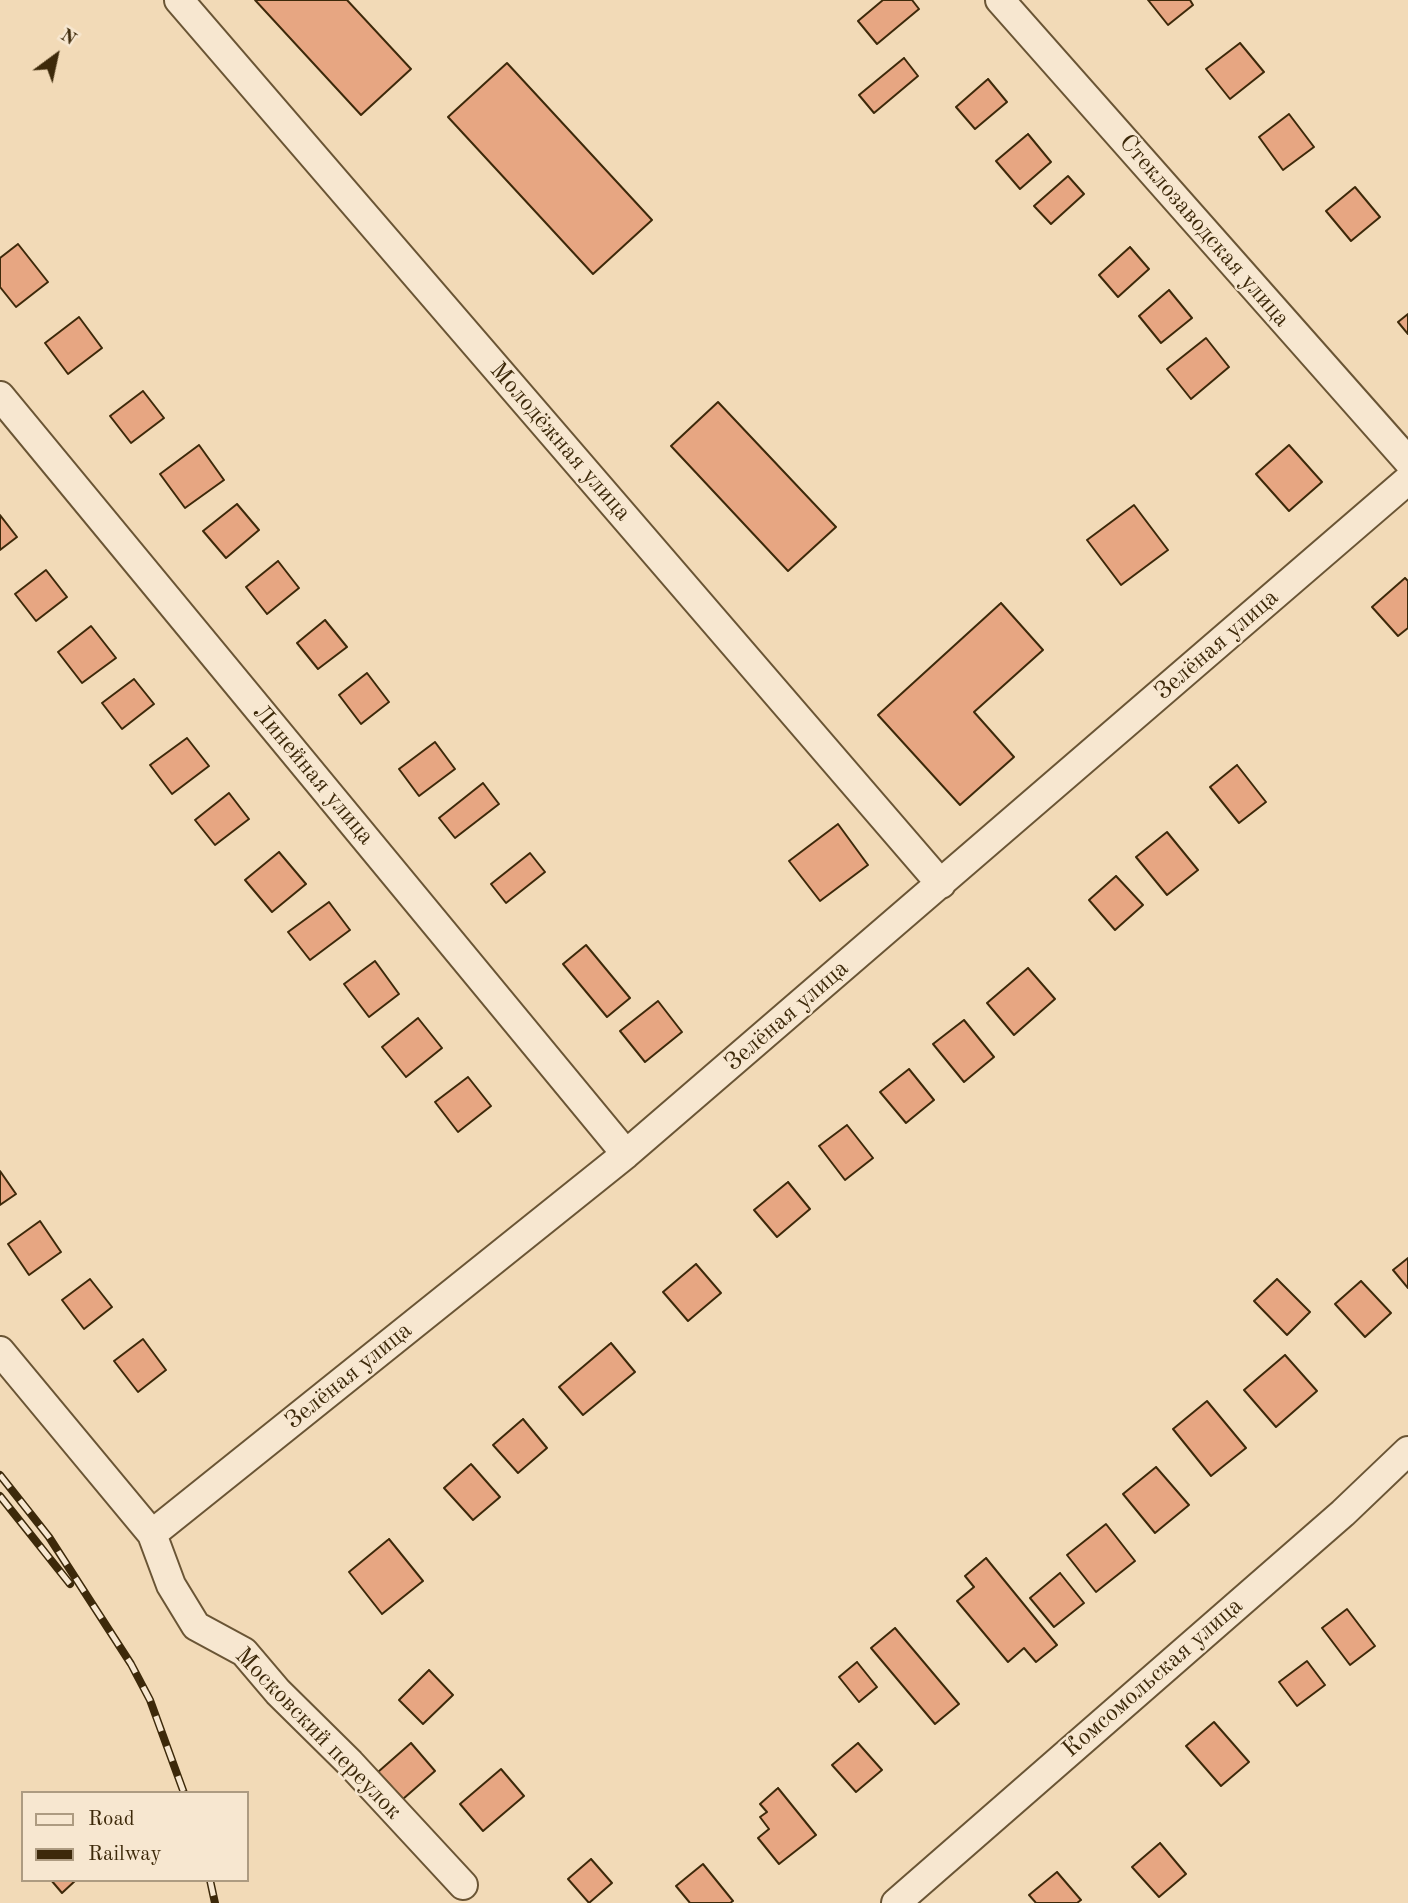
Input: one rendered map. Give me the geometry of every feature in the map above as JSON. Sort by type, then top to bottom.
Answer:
[{"type":"street","name":"Молодёжная улица","points":[[180,0],[941,884]]},
{"type":"street","name":"Стеклозаводская улица","points":[[1000,0],[1408,461]]},
{"type":"street","name":"Линейная улица","points":[[0,396],[626,1154]]},
{"type":"street","name":"Зелёная улица","points":[[152,1534],[626,1154],[1408,480]]},
{"type":"street","name":"Московский переулок","points":[[0,1351],[152,1534],[171,1585],[196,1626],[244,1652],[278,1692],[350,1763],[463,1885]]},
{"type":"street","name":"Комсомольская улица","points":[[896,1903],[1343,1513],[1408,1451]]},
{"type":"building","points":[[255,0],[347,0],[411,69],[361,115]]},
{"type":"building","points":[[883,0],[912,0],[919,9],[877,44],[858,21]]},
{"type":"building","points":[[1148,0],[1190,0],[1193,5],[1168,25]]},
{"type":"building","points":[[1240,43],[1264,72],[1230,99],[1206,69]]},
{"type":"building","points":[[904,58],[918,76],[874,113],[859,95]]},
{"type":"building","points":[[507,63],[652,220],[593,274],[448,117]]},
{"type":"building","points":[[988,79],[1007,102],[975,129],[956,107]]},
{"type":"building","points":[[1289,114],[1314,147],[1283,170],[1259,137]]},
{"type":"building","points":[[1028,134],[1051,162],[1020,189],[996,161]]},
{"type":"building","points":[[1068,176],[1084,194],[1051,224],[1034,206]]},
{"type":"building","points":[[1355,187],[1380,217],[1351,241],[1326,211]]},
{"type":"building","points":[[18,244],[48,282],[16,307],[0,287],[0,258]]},
{"type":"building","points":[[1130,247],[1149,269],[1118,297],[1099,275]]},
{"type":"building","points":[[1169,290],[1192,318],[1161,343],[1139,316]]},
{"type":"building","points":[[1408,314],[1408,334],[1398,322]]},
{"type":"building","points":[[79,317],[102,348],[68,374],[45,343]]},
{"type":"building","points":[[1206,338],[1229,367],[1191,399],[1167,369]]},
{"type":"building","points":[[143,391],[164,418],[131,443],[110,416]]},
{"type":"building","points":[[718,402],[836,527],[788,571],[671,446]]},
{"type":"building","points":[[199,445],[224,480],[185,508],[160,474]]},
{"type":"building","points":[[1289,445],[1322,482],[1289,511],[1256,474]]},
{"type":"building","points":[[237,504],[259,530],[226,558],[203,531]]},
{"type":"building","points":[[1134,505],[1168,550],[1121,585],[1087,540]]},
{"type":"building","points":[[0,515],[17,537],[0,550]]},
{"type":"building","points":[[278,561],[299,588],[267,614],[246,587]]},
{"type":"building","points":[[46,570],[67,597],[36,621],[15,594]]},
{"type":"building","points":[[1405,578],[1408,581],[1408,628],[1398,636],[1372,607]]},
{"type":"building","points":[[1001,603],[1043,650],[974,712],[1014,757],[960,805],[878,715]]},
{"type":"building","points":[[325,620],[347,647],[318,669],[297,643]]},
{"type":"building","points":[[91,626],[116,658],[82,683],[58,652]]},
{"type":"building","points":[[367,673],[389,702],[361,724],[339,695]]},
{"type":"building","points":[[134,679],[154,704],[122,729],[102,703]]},
{"type":"building","points":[[187,738],[209,766],[172,794],[150,765]]},
{"type":"building","points":[[435,742],[455,769],[419,796],[399,769]]},
{"type":"building","points":[[1237,765],[1266,802],[1239,823],[1210,787]]},
{"type":"building","points":[[483,783],[499,804],[455,838],[439,818]]},
{"type":"building","points":[[229,793],[249,819],[215,845],[195,820]]},
{"type":"building","points":[[838,824],[868,865],[820,901],[789,861]]},
{"type":"building","points":[[1167,832],[1198,870],[1167,895],[1136,857]]},
{"type":"building","points":[[279,852],[306,884],[272,912],[245,880]]},
{"type":"building","points":[[530,853],[545,872],[506,903],[491,884]]},
{"type":"building","points":[[1116,876],[1143,905],[1115,930],[1089,900]]},
{"type":"building","points":[[329,902],[350,930],[310,960],[288,932]]},
{"type":"building","points":[[586,945],[630,998],[607,1017],[563,964]]},
{"type":"building","points":[[375,961],[399,994],[369,1017],[344,984]]},
{"type":"building","points":[[1028,968],[1055,999],[1014,1035],[987,1003]]},
{"type":"building","points":[[658,1001],[682,1032],[645,1062],[620,1031]]},
{"type":"building","points":[[418,1018],[442,1048],[406,1077],[382,1047]]},
{"type":"building","points":[[964,1020],[994,1057],[964,1082],[933,1044]]},
{"type":"building","points":[[909,1069],[934,1100],[906,1123],[880,1092]]},
{"type":"building","points":[[468,1077],[491,1106],[458,1132],[435,1102]]},
{"type":"building","points":[[847,1125],[873,1158],[845,1180],[819,1146]]},
{"type":"building","points":[[0,1171],[16,1194],[0,1205]]},
{"type":"building","points":[[788,1182],[810,1209],[777,1237],[754,1210]]},
{"type":"building","points":[[40,1221],[61,1252],[29,1275],[8,1244]]},
{"type":"building","points":[[1408,1258],[1408,1288],[1393,1270]]},
{"type":"building","points":[[696,1264],[721,1293],[688,1321],[663,1292]]},
{"type":"building","points":[[90,1279],[112,1307],[84,1329],[62,1300]]},
{"type":"building","points":[[1277,1279],[1310,1312],[1287,1335],[1254,1301]]},
{"type":"building","points":[[1361,1281],[1391,1313],[1365,1337],[1335,1304]]},
{"type":"building","points":[[143,1339],[166,1370],[138,1392],[114,1361]]},
{"type":"building","points":[[611,1343],[635,1372],[583,1415],[559,1387]]},
{"type":"building","points":[[1285,1355],[1317,1391],[1276,1427],[1244,1390]]},
{"type":"building","points":[[1207,1401],[1246,1448],[1211,1476],[1173,1429]]},
{"type":"building","points":[[523,1419],[547,1448],[518,1473],[493,1445]]},
{"type":"building","points":[[471,1464],[500,1497],[473,1520],[444,1488]]},
{"type":"building","points":[[1156,1467],[1189,1505],[1155,1533],[1123,1494]]},
{"type":"building","points":[[1106,1524],[1135,1561],[1096,1592],[1067,1555]]},
{"type":"building","points":[[389,1539],[423,1581],[382,1614],[349,1572]]},
{"type":"building","points":[[986,1558],[1057,1645],[1036,1662],[1024,1648],[1008,1662],[957,1601],[974,1587],[965,1576]]},
{"type":"building","points":[[1060,1573],[1084,1603],[1054,1627],[1030,1598]]},
{"type":"building","points":[[1347,1609],[1375,1646],[1350,1665],[1322,1628]]},
{"type":"building","points":[[895,1628],[959,1704],[935,1724],[871,1648]]},
{"type":"building","points":[[1307,1661],[1325,1685],[1297,1706],[1279,1682]]},
{"type":"building","points":[[857,1662],[877,1687],[859,1702],[839,1677]]},
{"type":"building","points":[[429,1670],[453,1695],[423,1724],[399,1700]]},
{"type":"building","points":[[1214,1722],[1249,1762],[1221,1786],[1186,1746]]},
{"type":"building","points":[[411,1743],[435,1771],[403,1799],[378,1772]]},
{"type":"building","points":[[858,1743],[882,1770],[856,1792],[832,1765]]},
{"type":"building","points":[[501,1769],[524,1796],[483,1831],[460,1804]]},
{"type":"building","points":[[778,1788],[816,1835],[779,1864],[758,1838],[769,1829],[760,1817],[767,1812],[760,1804]]},
{"type":"building","points":[[1160,1843],[1186,1874],[1159,1897],[1132,1867]]},
{"type":"building","points":[[591,1859],[612,1883],[589,1903],[568,1879]]},
{"type":"building","points":[[703,1864],[733,1901],[690,1903],[676,1886]]},
{"type":"building","points":[[1057,1872],[1081,1900],[1077,1903],[1036,1903],[1029,1895]]},
{"type":"building","points":[[53,1882],[74,1882],[62,1893]]},
{"type":"railway","points":[[0,1475],[49,1537],[131,1664],[150,1700],[183,1791]]},
{"type":"railway","points":[[0,1496],[70,1584]]},
{"type":"railway","points":[[210,1882],[215,1903]]}]
